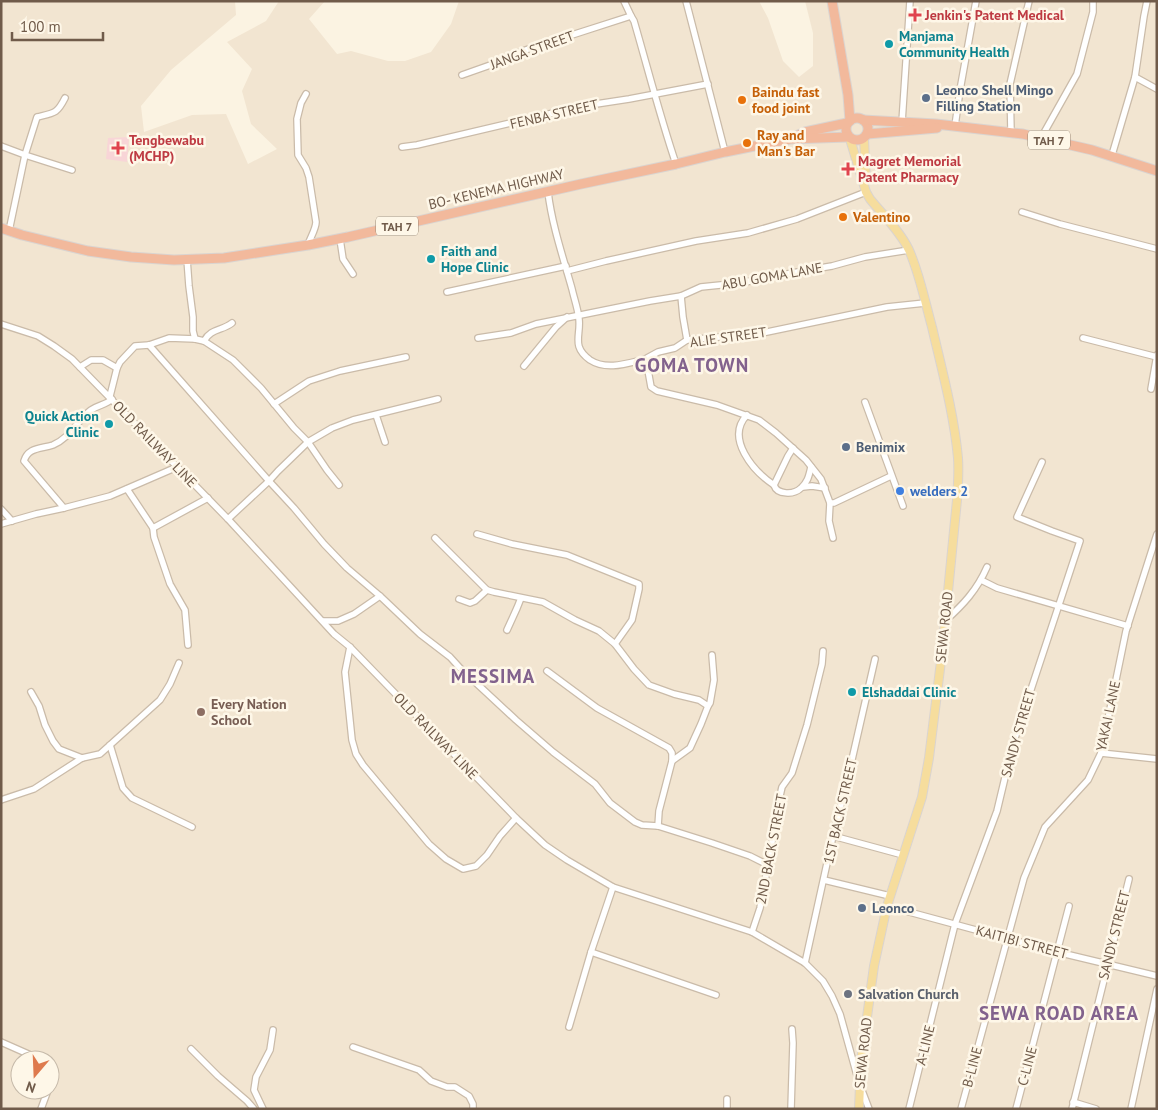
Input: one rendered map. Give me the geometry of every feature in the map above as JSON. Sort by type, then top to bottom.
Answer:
[{"type":"highway","points":[[832,1],[854,121]]},
{"type":"highway","points":[[854,121],[868,127],[866,136],[858,141],[849,138],[846,131],[854,121]]},
{"type":"highway","name":"TAH 7","points":[[790,139],[805,132],[854,121],[952,126],[1010,132],[1041,138],[1112,155],[1157,170]]},
{"type":"highway","name":"TAH 7","points":[[866,136],[952,126]]},
{"type":"highway","name":"TAH 7","points":[[790,139],[849,138]]},
{"type":"highway","name":"BO- KENEMA HIGHWAY","points":[[5,230],[54,244],[131,257],[174,260],[224,258],[340,239],[790,139]]},
{"type":"main road","points":[[866,136],[866,190]]},
{"type":"main road","name":"SEWA ROAD","points":[[849,138],[870,199],[898,232],[909,250],[938,354],[951,413],[958,458],[957,500],[927,773],[914,825],[887,906],[874,966],[865,1028],[859,1109]]},
{"type":"street","points":[[624,1],[634,21],[676,164]]},
{"type":"street","points":[[686,1],[725,152]]},
{"type":"street","points":[[902,122],[910,1]]},
{"type":"street","points":[[952,126],[976,1]]},
{"type":"street","points":[[1010,132],[1010,84],[1029,1]]},
{"type":"street","points":[[1041,138],[1077,74],[1093,12],[1093,1]]},
{"type":"street","points":[[1112,155],[1134,77],[1147,1]]},
{"type":"street","name":"JANGA STREET","points":[[462,75],[545,43],[631,16]]},
{"type":"street","points":[[1134,77],[1157,89]]},
{"type":"street","name":"FENBA STREET","points":[[402,147],[583,106],[708,84]]},
{"type":"street","points":[[306,94],[298,111],[297,119],[298,155],[309,177],[316,222],[308,245]]},
{"type":"street","points":[[5,230],[37,117],[60,109],[65,98]]},
{"type":"street","points":[[1,146],[72,170]]},
{"type":"street","points":[[447,292],[606,261],[696,241],[748,233],[798,218],[866,190]]},
{"type":"street","name":"ALIE STREET","points":[[548,192],[551,215],[580,319],[579,348],[590,360],[610,366],[646,359],[658,352],[675,348],[687,340],[762,333],[887,307],[925,303]]},
{"type":"street","points":[[1022,212],[1060,224],[1157,249]]},
{"type":"street","points":[[340,239],[343,259],[353,274]]},
{"type":"street","name":"ABU GOMA LANE","points":[[478,338],[511,333],[536,324],[568,317],[681,296],[701,287],[740,283],[832,266],[865,257],[909,250]]},
{"type":"street","points":[[187,259],[195,339]]},
{"type":"street","points":[[681,296],[687,340]]},
{"type":"street","points":[[524,366],[556,327],[568,317]]},
{"type":"street","points":[[204,341],[205,338],[216,330],[228,327],[232,323]]},
{"type":"street","name":"OLD RAILWAY LINE","points":[[1,324],[38,336],[72,359],[208,498],[334,634],[350,647],[516,818],[545,845],[614,887],[752,932],[805,963],[823,981],[840,1014],[869,1109]]},
{"type":"street","points":[[64,508],[24,461],[25,455],[28,452],[52,445],[65,437],[93,409],[102,406],[111,398],[117,368],[135,346],[149,345],[169,338],[204,341],[233,360],[261,388],[308,442],[339,486]]},
{"type":"street","points":[[1083,338],[1157,356],[1151,390]]},
{"type":"street","points":[[149,345],[347,568],[420,634],[450,657],[516,720],[553,752],[595,784],[610,803],[638,824],[658,826],[712,843],[750,856],[768,865]]},
{"type":"street","points":[[274,404],[310,381],[340,371],[406,357]]},
{"type":"street","points":[[646,359],[651,387],[657,391],[718,405],[759,420],[806,460],[821,479],[825,488],[830,503],[829,521],[833,538]]},
{"type":"street","points":[[80,367],[91,360],[103,360],[117,368]]},
{"type":"street","points":[[228,519],[269,482],[308,442],[332,428],[353,420],[438,399]]},
{"type":"street","points":[[865,402],[903,506]]},
{"type":"street","points":[[376,415],[385,442]]},
{"type":"street","points":[[747,415],[742,420],[739,429],[739,438],[744,454],[760,474],[774,485],[775,489],[786,493],[800,490],[808,480],[811,467]]},
{"type":"street","points":[[774,485],[793,448]]},
{"type":"street","name":"SANDY STREET","points":[[955,924],[997,811],[1012,744],[1080,541],[1052,532],[1017,517],[1042,462]]},
{"type":"street","points":[[1,524],[110,496],[176,467]]},
{"type":"street","points":[[830,503],[834,503],[891,476]]},
{"type":"street","points":[[803,486],[825,488]]},
{"type":"street","points":[[127,489],[153,528],[154,537],[170,584],[185,610],[188,645]]},
{"type":"street","points":[[153,528],[208,498]]},
{"type":"street","points":[[1,509],[12,521]]},
{"type":"street","points":[[477,534],[512,544],[567,555],[639,584],[640,589],[632,620],[615,644]]},
{"type":"street","name":"YAKAI LANE","points":[[1007,938],[1024,878],[1045,827],[1088,780],[1102,753],[1128,626],[1157,534]]},
{"type":"street","points":[[435,538],[487,590],[543,602],[599,631],[615,644],[649,685],[699,700],[708,706]]},
{"type":"street","points":[[945,621],[961,607],[981,580],[987,567]]},
{"type":"street","points":[[981,580],[997,588],[1128,626]]},
{"type":"street","points":[[458,599],[470,603],[476,601],[487,590]]},
{"type":"street","points":[[323,621],[338,621],[354,614],[380,596]]},
{"type":"street","points":[[507,630],[521,598]]},
{"type":"street","points":[[350,647],[345,672],[352,740],[356,754],[429,844],[446,859],[463,869],[476,866],[516,818]]},
{"type":"street","name":"2ND BACK STREET","points":[[752,932],[760,908],[782,787],[792,773],[807,725],[822,664],[823,651]]},
{"type":"street","points":[[672,761],[690,748],[710,702],[714,680],[712,655]]},
{"type":"street","name":"1ST BACK STREET","points":[[805,963],[875,660]]},
{"type":"street","points":[[1,800],[34,789],[82,758],[100,754],[160,700],[180,663]]},
{"type":"street","points":[[547,671],[596,708],[669,748],[672,753],[672,761],[659,811],[658,826]]},
{"type":"street","points":[[31,692],[53,742],[59,749],[82,758]]},
{"type":"street","points":[[110,745],[123,788],[132,798],[192,827]]},
{"type":"street","points":[[1102,753],[1157,759]]},
{"type":"street","points":[[833,836],[903,855]]},
{"type":"street","name":"SANDY STREET","points":[[1072,1109],[1129,879]]},
{"type":"street","points":[[824,880],[890,896]]},
{"type":"street","points":[[569,1027],[591,952],[614,887]]},
{"type":"street","name":"KAITIBI STREET","points":[[887,906],[1107,965],[1157,976]]},
{"type":"street","name":"C-LINE","points":[[1016,1109],[1069,906]]},
{"type":"street","name":"A-LINE","points":[[909,1109],[955,924]]},
{"type":"street","name":"B-LINE","points":[[961,1109],[1007,938]]},
{"type":"street","points":[[591,952],[716,994]]},
{"type":"street","points":[[1131,1109],[1157,989]]},
{"type":"street","points":[[790,1109],[792,1029]]},
{"type":"street","points":[[263,1109],[254,1090],[256,1077],[270,1050],[273,1030]]},
{"type":"street","points":[[1,1042],[20,1050]]},
{"type":"street","points":[[353,1046],[418,1070],[431,1080],[447,1087],[456,1087],[469,1096],[473,1109]]},
{"type":"street","points":[[191,1049],[254,1109]]},
{"type":"street","points":[[727,1099],[727,1109]]},
{"type":"street","points":[[1073,1102],[1096,1109]]},
{"type":"shaded area","points":[[1,1],[235,1],[236,15],[171,70],[141,106],[144,132],[192,115],[226,114],[248,164],[277,149],[251,124],[242,91],[252,69],[227,42],[266,21],[279,1],[325,1],[309,19],[337,54],[351,51],[388,61],[405,61],[431,52],[451,24],[459,1],[759,1],[768,18],[783,61],[799,77],[813,66],[813,33],[805,1],[1157,1],[1157,1109],[1,1109]]},
{"type":"shaded area","name":"Tengbewabu (MCHP)","points":[[129,137],[127,162],[106,159],[108,138]]},
{"type":"place","name":"Jenkin's Patent Medical","points":[[915,15]]},
{"type":"place","name":"Manjama Community Health","points":[[889,44]]},
{"type":"place","name":"Leonco Shell Mingo Filling Station","points":[[926,98]]},
{"type":"place","name":"Baindu fast food joint","points":[[742,100]]},
{"type":"place","name":"Ray and Man's Bar","points":[[747,143]]},
{"type":"place","name":"Tengbewabu (MCHP)","points":[[118,148]]},
{"type":"place","name":"Magret Memorial Patent Pharmacy","points":[[848,169]]},
{"type":"place","name":"Valentino","points":[[843,217]]},
{"type":"place","name":"Faith and Hope Clinic","points":[[431,259]]},
{"type":"place","name":"Quick Action Clinic","points":[[109,424]]},
{"type":"place","name":"Benimix","points":[[846,447]]},
{"type":"place","name":"welders 2","points":[[900,491]]},
{"type":"place","name":"Elshaddai Clinic","points":[[852,692]]},
{"type":"place","name":"Every Nation School","points":[[201,712]]},
{"type":"place","name":"Leonco","points":[[862,908]]},
{"type":"place","name":"Salvation Church","points":[[848,994]]},
{"type":"district","name":"GOMA TOWN","points":[[692,365]]},
{"type":"district","name":"MESSIMA","points":[[493,676]]},
{"type":"district","name":"SEWA ROAD AREA","points":[[1059,1013]]}]
